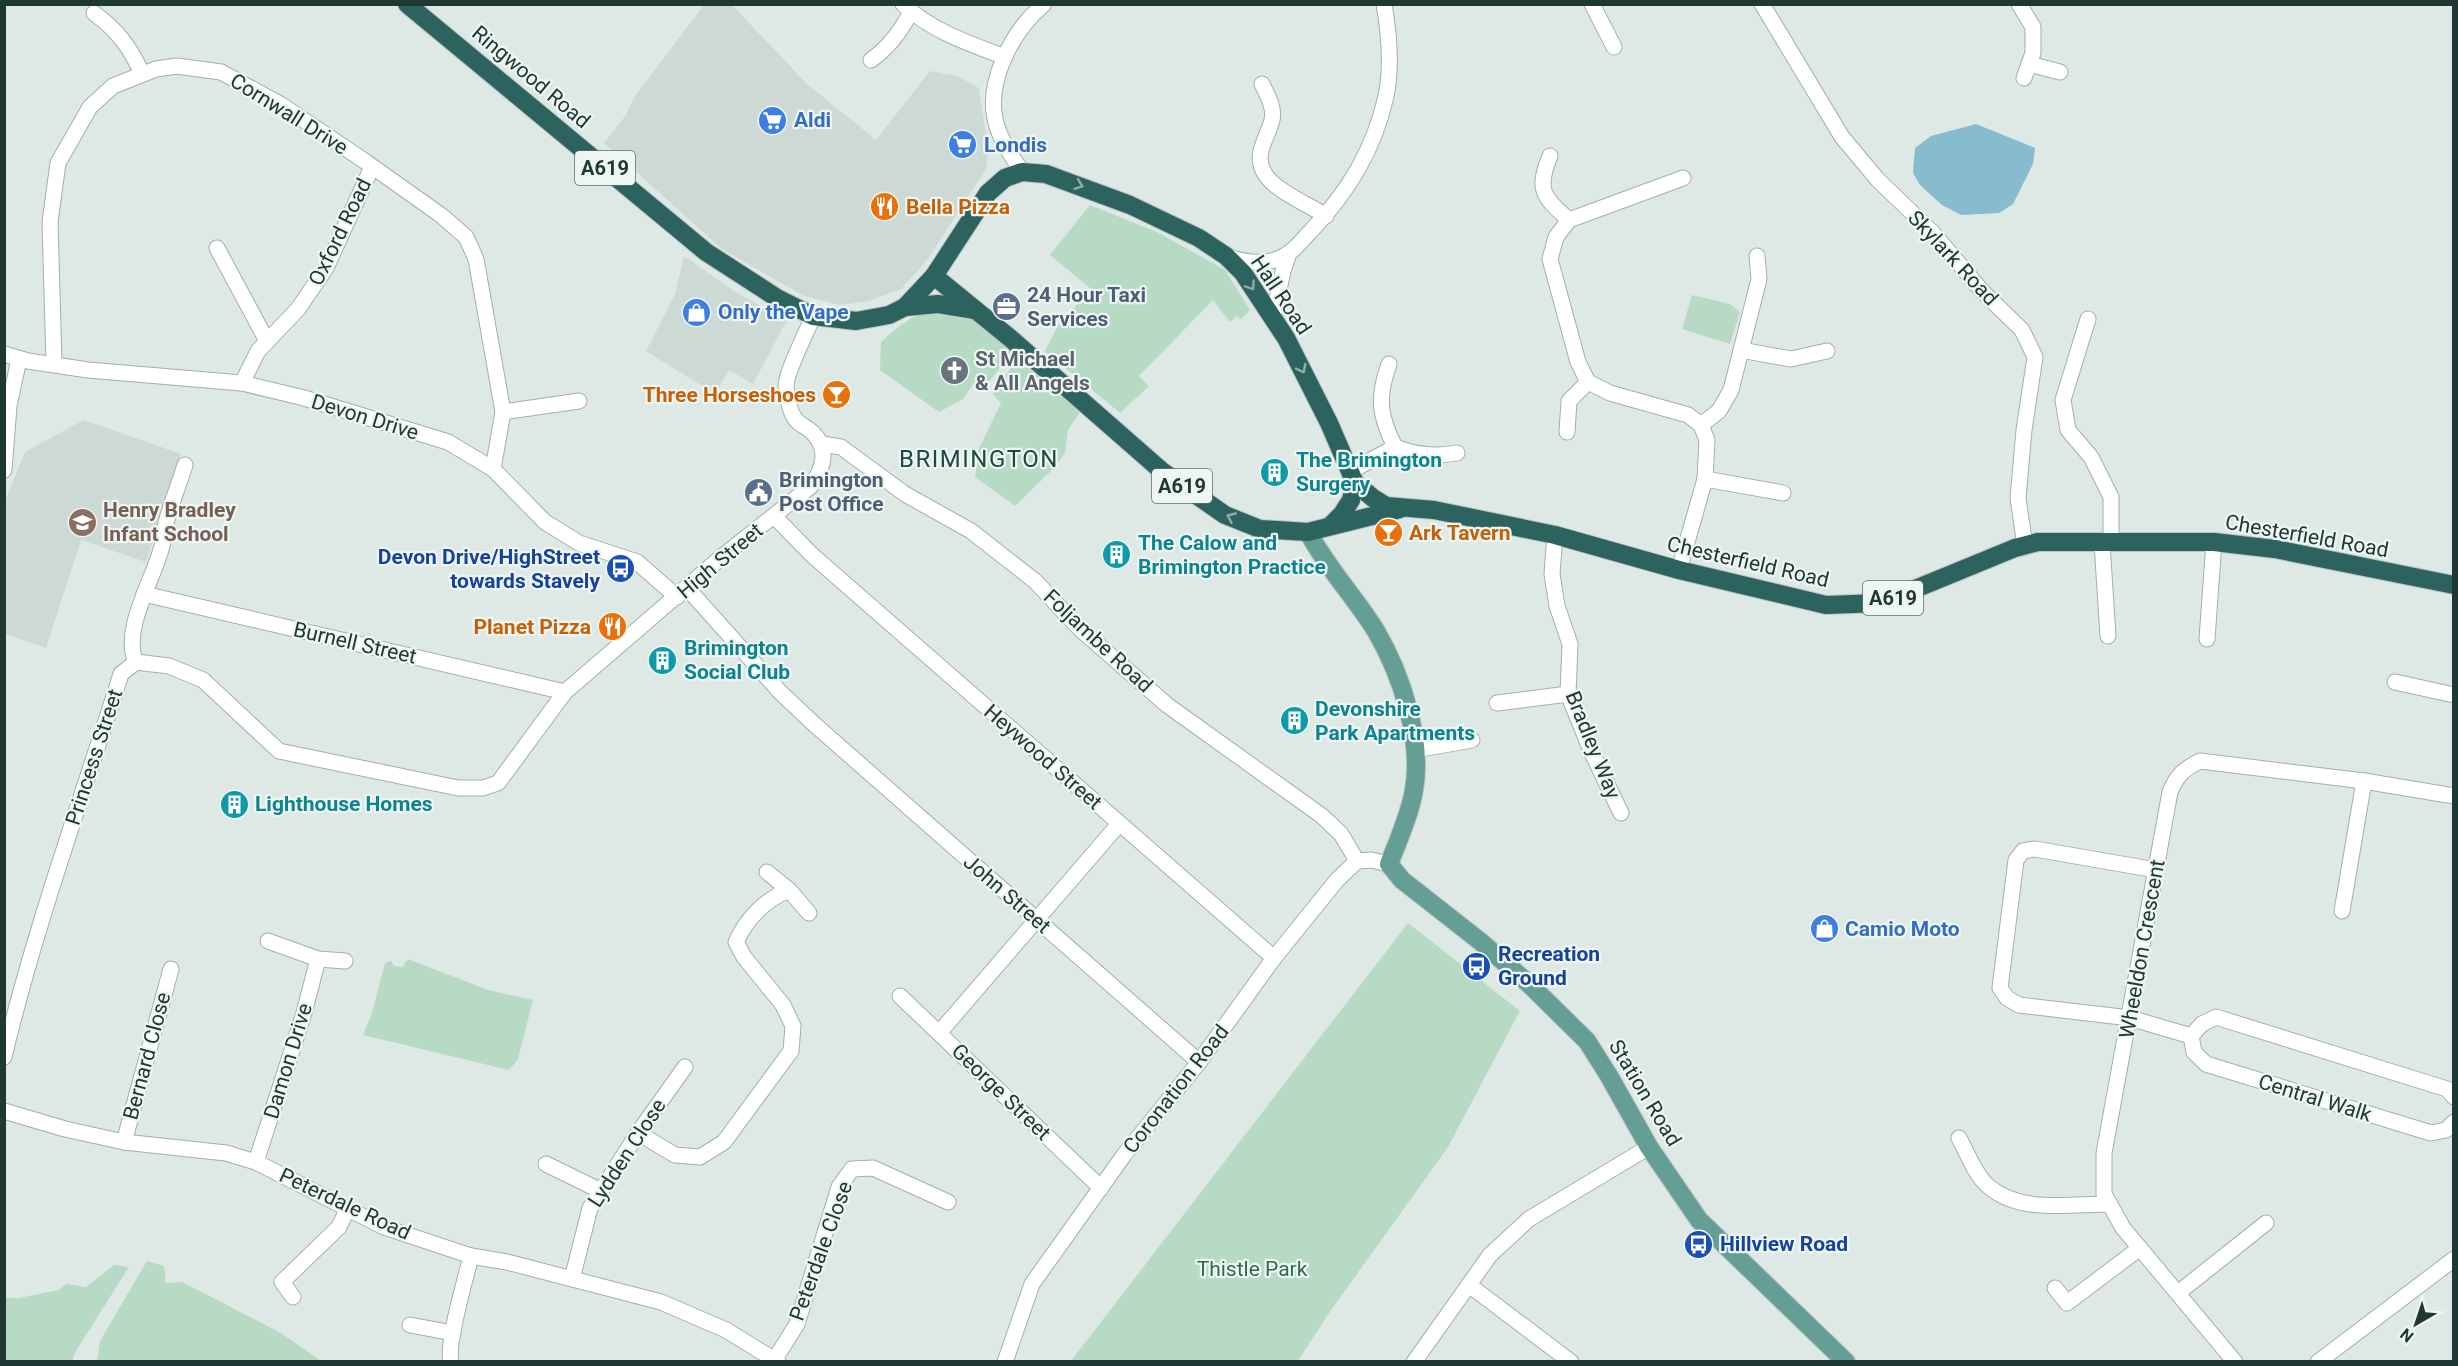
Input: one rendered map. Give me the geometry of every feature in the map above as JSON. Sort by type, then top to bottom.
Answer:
[{"type":"highway","name":"Ringwood Road","points":[[407,4],[706,252],[777,298],[813,316],[856,321],[889,315],[905,307],[934,276]]},
{"type":"highway","name":"Hall Road","points":[[1022,172],[1046,174],[1130,205],[1199,238],[1226,256],[1243,273],[1273,318],[1326,415],[1353,477]]},
{"type":"highway","name":"A619","points":[[1022,172],[1005,178],[988,192],[934,276],[1079,396],[1163,472],[1225,514],[1260,529],[1308,532],[1401,509]]},
{"type":"highway","name":"Ringwood Road","points":[[905,307],[938,304],[975,310]]},
{"type":"highway","name":"Chesterfield Road","points":[[1353,477],[1379,502],[1401,509],[1434,510],[1556,535],[1679,570],[1826,605],[1881,603],[2038,542],[2214,542],[2275,549],[2454,585]]},
{"type":"highway","points":[[1330,526],[1351,501],[1353,477]]},
{"type":"main road","points":[[1308,532],[1317,550],[1375,630],[1395,666],[1404,697],[1415,750],[1414,789],[1389,864]]},
{"type":"main road","name":"Station Road","points":[[1389,864],[1402,880],[1481,942],[1529,984],[1587,1041],[1610,1076],[1650,1147],[1699,1220],[1846,1362]]},
{"type":"street","points":[[1022,172],[998,132],[993,105],[998,74],[1015,37],[1044,4]]},
{"type":"street","points":[[1226,256],[1242,261],[1258,262],[1279,259],[1289,254],[1326,216],[1354,179],[1377,128],[1386,95],[1389,66],[1384,4]]},
{"type":"street","points":[[1592,4],[1614,47]]},
{"type":"street","name":"Skylark Road","points":[[1762,4],[1842,136],[1878,180],[1933,233],[1982,291],[2022,330],[2035,357],[2024,430],[2018,498],[2025,546]]},
{"type":"street","points":[[2019,4],[2033,27],[2033,53],[2027,71],[2060,72]]},
{"type":"street","points":[[871,60],[885,50],[901,31],[907,8],[961,40],[1005,57]]},
{"type":"street","points":[[94,13],[116,30],[132,52],[142,73]]},
{"type":"street","name":"Cornwall Drive","points":[[54,364],[50,222],[58,163],[90,107],[113,86],[142,73],[177,66],[221,72],[280,104],[442,216],[466,237],[476,259],[503,412],[493,469]]},
{"type":"street","points":[[1262,84],[1272,104],[1272,119],[1262,141],[1259,157],[1267,176],[1281,188],[1326,216]]},
{"type":"street","points":[[1550,156],[1542,177],[1547,201],[1569,220]]},
{"type":"street","name":"Oxford Road","points":[[242,382],[258,351],[298,309],[326,268],[372,167]]},
{"type":"street","points":[[1679,570],[1705,479],[1707,440],[1701,425],[1688,415],[1610,393],[1588,382],[1578,363],[1550,260],[1556,237],[1569,220],[1683,178]]},
{"type":"street","points":[[217,248],[267,341]]},
{"type":"street","points":[[1273,318],[1289,254]]},
{"type":"street","points":[[1701,425],[1726,403],[1759,279],[1757,256]]},
{"type":"street","points":[[813,316],[786,383],[788,400],[795,420],[813,433],[821,444]]},
{"type":"street","points":[[2088,319],[2063,400],[2068,430],[2091,457],[2110,497],[2106,543],[2108,636]]},
{"type":"street","points":[[1741,350],[1791,359],[1827,351]]},
{"type":"street","points":[[4,470],[12,356]]},
{"type":"street","name":"Devon Drive","points":[[12,356],[88,370],[242,382],[304,398],[448,442],[493,469],[545,522],[579,543],[637,562],[683,593]]},
{"type":"street","points":[[1389,364],[1382,384],[1380,404],[1385,428],[1395,447],[1414,454],[1438,456],[1457,453]]},
{"type":"street","points":[[1567,432],[1569,401],[1588,382]]},
{"type":"street","points":[[503,412],[579,400]]},
{"type":"street","name":"High Street","points":[[136,662],[169,666],[203,680],[279,751],[458,788],[483,788],[498,783],[565,692],[683,593],[718,560],[811,486],[824,463],[821,444]]},
{"type":"street","name":"Foljambe Road","points":[[821,444],[841,447],[905,494],[971,531],[1035,581],[1088,636],[1167,705],[1322,816],[1341,834],[1358,861]]},
{"type":"street","points":[[1353,477],[1395,447]]},
{"type":"street","points":[[136,662],[132,654],[132,640],[144,594],[162,546],[165,525],[185,465]]},
{"type":"street","points":[[1705,479],[1784,493]]},
{"type":"street","name":"Heywood Street","points":[[774,516],[812,555],[1274,958]]},
{"type":"street","name":"Bradley Way","points":[[1556,535],[1552,574],[1557,606],[1570,644],[1568,694],[1592,753],[1621,813]]},
{"type":"street","points":[[2207,639],[2214,542]]},
{"type":"street","name":"John Street","points":[[683,593],[815,725],[1199,1062]]},
{"type":"street","name":"Burnell Street","points":[[144,594],[565,692]]},
{"type":"street","name":"Princess Street","points":[[4,1057],[10,1007],[121,674],[136,662]]},
{"type":"street","points":[[2395,682],[2454,695]]},
{"type":"street","points":[[1497,703],[1568,694]]},
{"type":"street","points":[[1415,750],[1472,740]]},
{"type":"street","name":"Wheeldon Crescent","points":[[2235,1362],[2122,1228],[2104,1194],[2104,1153],[2170,792],[2175,779],[2184,769],[2200,761],[2364,781],[2454,796]]},
{"type":"street","points":[[2342,911],[2364,781]]},
{"type":"street","points":[[939,1033],[1119,824]]},
{"type":"street","points":[[2156,870],[2035,849],[2023,851],[2016,860],[2000,988],[2007,998],[2019,1005],[2130,1018],[2192,1036],[2202,1024],[2216,1017],[2447,1089],[2454,1097]]},
{"type":"street","points":[[1358,861],[1371,860],[1389,864]]},
{"type":"street","name":"Coronation Road","points":[[1005,1362],[1032,1284],[1101,1188],[1199,1062],[1274,958],[1337,880],[1358,861]]},
{"type":"street","points":[[767,872],[789,890],[809,913]]},
{"type":"street","points":[[638,1133],[675,1155],[700,1158],[724,1142],[791,1051],[794,1026],[783,1005],[744,957],[736,942],[743,926],[771,897],[789,890]]},
{"type":"street","points":[[268,941],[318,959],[345,961]]},
{"type":"street","name":"Damon Drive","points":[[256,1162],[304,1013],[318,959]]},
{"type":"street","name":"Bernard Close","points":[[124,1142],[171,969]]},
{"type":"street","name":"George Street","points":[[900,996],[1101,1188]]},
{"type":"street","name":"Central Walk","points":[[2192,1036],[2194,1053],[2206,1064],[2431,1133],[2446,1130],[2454,1122]]},
{"type":"street","name":"Lydden Close","points":[[572,1279],[590,1208],[638,1133],[685,1067]]},
{"type":"street","name":"Peterdale Road","points":[[4,1112],[64,1130],[124,1142],[226,1153],[256,1162],[384,1227],[471,1256],[507,1262],[661,1302],[726,1330],[776,1360]]},
{"type":"street","points":[[1959,1138],[1986,1185],[2008,1199],[2026,1205],[2110,1204]]},
{"type":"street","points":[[1414,1362],[1490,1255],[1529,1219],[1650,1147]]},
{"type":"street","points":[[546,1164],[601,1191]]},
{"type":"street","name":"Peterdale Close","points":[[776,1360],[797,1324],[839,1187],[852,1169],[873,1168],[948,1202]]},
{"type":"street","points":[[293,1297],[282,1282],[339,1227],[347,1210]]},
{"type":"street","points":[[2178,1293],[2266,1223]]},
{"type":"street","points":[[2055,1288],[2067,1303],[2140,1248]]},
{"type":"street","points":[[451,1362],[453,1332],[471,1256]]},
{"type":"street","points":[[2318,1362],[2454,1259]]},
{"type":"street","points":[[1469,1285],[1571,1362]]},
{"type":"street","points":[[410,1325],[453,1332]]},
{"type":"shaded area","points":[[704,5],[732,5],[807,84],[876,140],[930,71],[957,76],[979,88],[988,149],[986,169],[928,259],[901,289],[869,301],[840,305],[804,296],[722,249],[604,143],[626,115],[635,96]]},
{"type":"shaded area","points":[[684,256],[737,293],[787,320],[753,384],[729,370],[715,394],[646,351],[675,294]]},
{"type":"shaded area","name":"Henry Bradley Infant School","points":[[84,420],[181,454],[146,562],[81,540],[46,648],[5,634],[4,504],[25,452]]},
{"type":"green space","points":[[1090,205],[1157,232],[1225,270],[1250,310],[1240,320],[1237,316],[1230,322],[1213,300],[1139,376],[1149,386],[1120,413],[1045,351],[1057,327],[1091,289],[1050,255]]},
{"type":"green space","points":[[1692,295],[1730,304],[1740,312],[1730,344],[1682,329]]},
{"type":"green space","points":[[965,310],[1012,352],[984,388],[974,383],[963,399],[939,412],[880,370],[881,342],[902,324],[919,315],[938,311]]},
{"type":"green space","points":[[1018,357],[1080,412],[1068,430],[1065,453],[1052,470],[1015,506],[975,477],[979,448],[1001,403],[993,394]]},
{"type":"green space","name":"Thistle Park","points":[[1408,923],[1520,1011],[1448,1147],[1329,1313],[1298,1361],[1071,1361]]},
{"type":"green space","points":[[408,959],[488,990],[533,1000],[518,1059],[509,1070],[363,1035],[372,1013],[385,963],[391,961],[394,966],[402,967]]},
{"type":"green space","points":[[147,1261],[164,1266],[166,1283],[182,1282],[281,1333],[321,1361],[97,1361],[100,1341]]},
{"type":"green space","points":[[114,1265],[129,1267],[72,1361],[5,1361],[5,1298],[19,1298],[58,1290],[67,1284],[86,1287]]},
{"type":"water","points":[[1976,124],[2035,148],[2033,164],[2013,204],[1999,213],[1961,215],[1942,205],[1920,185],[1913,173],[1915,148],[1931,136]]},
{"type":"place","name":"Aldi","points":[[773,120]]},
{"type":"place","name":"Londis","points":[[963,145]]},
{"type":"place","name":"Bella Pizza","points":[[885,207]]},
{"type":"place","name":"24 Hour Taxi Services","points":[[1006,307]]},
{"type":"place","name":"Only the Vape","points":[[697,312]]},
{"type":"place","name":"St Michael & All Angels","points":[[954,371]]},
{"type":"place","name":"Three Horseshoes","points":[[837,395]]},
{"type":"place","name":"The Brimington Surgery","points":[[1275,472]]},
{"type":"place","name":"Brimington Post Office","points":[[758,492]]},
{"type":"place","name":"Henry Bradley Infant School","points":[[82,522]]},
{"type":"place","name":"Ark Tavern","points":[[1388,533]]},
{"type":"place","name":"The Calow and Brimington Practice","points":[[1117,555]]},
{"type":"place","name":"Devon Drive/HighStreet towards Stavely","points":[[621,569]]},
{"type":"place","name":"Planet Pizza","points":[[612,627]]},
{"type":"place","name":"Brimington Social Club","points":[[663,660]]},
{"type":"place","name":"Devonshire Park Apartments","points":[[1294,721]]},
{"type":"place","name":"Lighthouse Homes","points":[[234,804]]},
{"type":"place","name":"Camio Moto","points":[[1824,929]]},
{"type":"place","name":"Recreation Ground","points":[[1477,966]]},
{"type":"place","name":"Hillview Road","points":[[1699,1244]]},
{"type":"district","name":"BRIMINGTON","points":[[979,459]]}]
